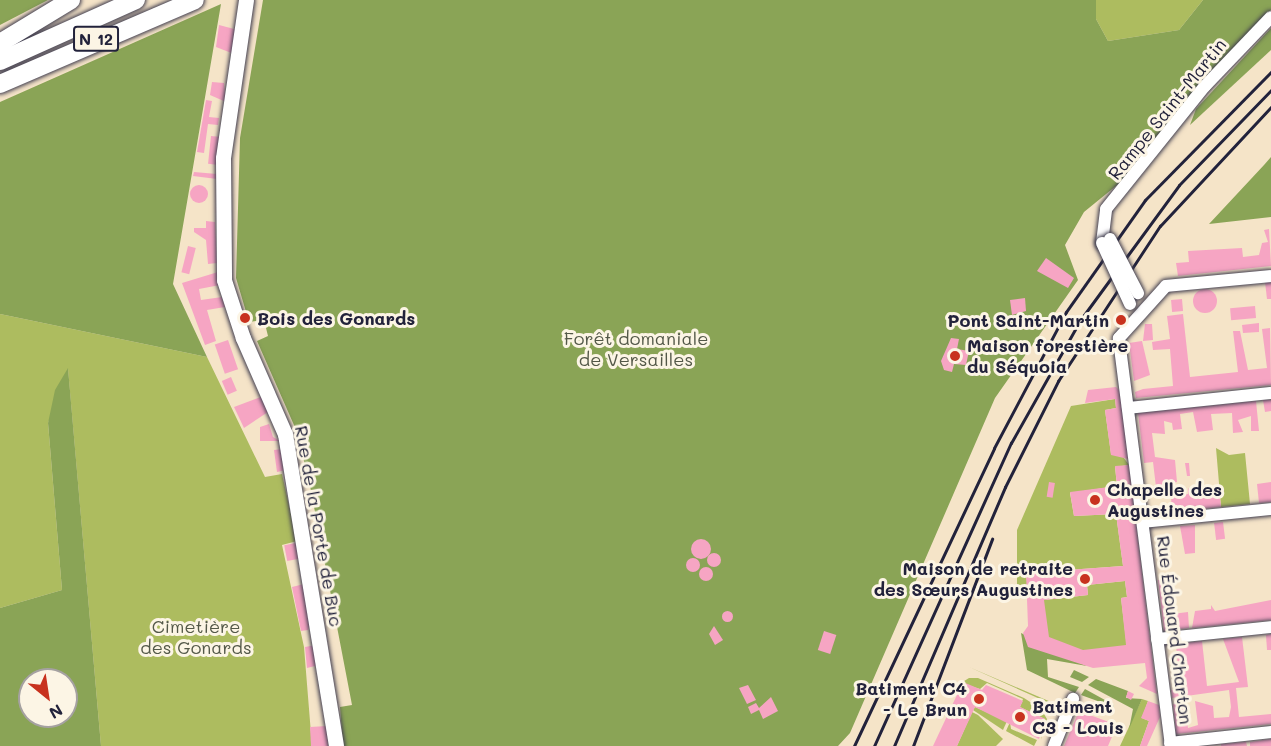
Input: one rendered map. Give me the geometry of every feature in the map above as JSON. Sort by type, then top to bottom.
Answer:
[{"type":"highway","points":[[0,43],[71,0]]},
{"type":"highway","name":"N 12","points":[[0,61],[136,0]]},
{"type":"highway","name":"N 12","points":[[0,84],[195,0]]},
{"type":"main road","name":"Rue de la Porte de Buc","points":[[246,0],[223,158],[224,280],[243,338],[285,434],[336,746]]},
{"type":"street","name":"Rampe Saint-Martin","points":[[1106,241],[1104,217],[1116,199],[1205,86],[1271,17]]},
{"type":"street","points":[[1106,241],[1138,293],[1155,296],[1171,284],[1271,276]]},
{"type":"street","points":[[1106,241],[1130,304],[1137,316]]},
{"type":"street","name":"Rue Édouard Charton","points":[[1155,296],[1119,338],[1171,744]]},
{"type":"street","points":[[1128,408],[1271,393]]},
{"type":"street","points":[[1143,522],[1271,509]]},
{"type":"street","points":[[1157,639],[1271,627]]},
{"type":"street","points":[[1054,746],[1073,699]]},
{"type":"street","points":[[1171,744],[1271,732]]},
{"type":"green space","points":[[0,0],[48,0],[0,25]]},
{"type":"green space","name":"Forêt domaniale de Versailles","points":[[263,0],[1096,0],[1096,19],[1108,41],[1179,30],[1203,0],[1271,0],[1271,10],[1201,81],[1127,177],[1084,212],[1065,245],[1078,280],[995,398],[850,733],[838,746],[343,746],[340,707],[352,705],[310,486],[297,432],[257,341],[268,336],[264,320],[249,322],[236,278],[240,138]]},
{"type":"green space","points":[[1096,0],[1203,0],[1179,30],[1108,41],[1096,19]]},
{"type":"green space","points":[[221,4],[173,284],[207,357],[0,314],[0,102]]},
{"type":"green space","points":[[1271,28],[1271,50],[1190,125],[1196,109]]},
{"type":"green space","points":[[1271,157],[1271,217],[1209,224],[1264,165]]},
{"type":"green space","name":"Cimetière des Gonards","points":[[0,314],[207,357],[265,477],[282,474],[297,541],[282,545],[304,647],[312,746],[101,746],[68,369],[48,423],[62,590],[0,608]]},
{"type":"green space","points":[[68,368],[101,746],[0,746],[0,608],[62,590],[48,423],[55,390]]},
{"type":"green space","points":[[1115,399],[1116,408],[1105,410],[1111,454],[1121,454],[1129,465],[1115,467],[1117,486],[1070,493],[1074,516],[1116,514],[1123,566],[1026,573],[1028,591],[1017,594],[1017,530],[1071,406]]},
{"type":"green space","points":[[1216,448],[1229,455],[1245,453],[1250,504],[1221,507]]},
{"type":"green space","points":[[1125,581],[1127,597],[1121,598],[1127,648],[1088,653],[1043,638],[1038,590],[1072,586],[1045,600],[1088,595],[1087,585]]},
{"type":"green space","points":[[1021,633],[1087,666],[1047,659],[1048,677],[1079,687],[1075,693],[1027,670]]},
{"type":"green space","points":[[969,667],[1058,705],[1058,712],[1049,703]]},
{"type":"green space","points":[[1074,670],[1089,677],[1082,682],[1070,677]]},
{"type":"green space","points":[[969,678],[978,678],[1024,698],[1041,709],[1047,719],[1041,740],[1045,719],[1020,707],[1023,699],[987,683],[980,689],[961,683]]},
{"type":"green space","points":[[1096,679],[1128,691],[1126,698],[1142,699],[1129,729],[1133,709],[1088,685]]},
{"type":"green space","points":[[1085,689],[1114,705],[1114,707],[1081,695]]},
{"type":"green space","points":[[1142,699],[1148,701],[1142,718],[1149,721],[1140,746],[1120,746]]},
{"type":"green space","points":[[975,707],[1007,721],[1003,730],[973,710]]},
{"type":"green space","points":[[972,712],[1003,739],[996,746],[957,746]]},
{"type":"green space","points":[[1010,722],[1011,729],[1037,740],[1034,746],[1006,731]]},
{"type":"building","points":[[219,25],[238,30],[234,54],[216,47]]},
{"type":"building","points":[[212,82],[224,83],[226,102],[210,95]]},
{"type":"building","points":[[206,100],[212,101],[209,117],[219,118],[218,125],[208,124],[204,153],[197,152]]},
{"type":"building","points":[[211,136],[221,137],[218,165],[208,164]]},
{"type":"building","points":[[194,172],[217,174],[217,179],[193,176]]},
{"type":"building","points":[[199,185],[205,188],[208,194],[205,200],[199,203],[193,200],[190,194],[193,188]]},
{"type":"building","points":[[206,221],[215,222],[217,263],[208,264],[206,240],[194,232],[194,228],[206,228]]},
{"type":"building","points":[[1269,229],[1271,266],[1178,276],[1176,263],[1189,262],[1188,251],[1242,248],[1243,257],[1259,255],[1262,243],[1268,242],[1264,230]]},
{"type":"building","points":[[188,246],[196,248],[189,274],[181,272]]},
{"type":"building","points":[[1046,258],[1074,278],[1068,288],[1037,271]]},
{"type":"building","points":[[218,272],[220,285],[199,289],[201,300],[222,297],[225,307],[207,310],[216,341],[205,345],[182,283]]},
{"type":"building","points":[[1271,281],[1271,299],[1267,299],[1265,282]]},
{"type":"building","points":[[1205,289],[1214,292],[1217,301],[1214,310],[1205,313],[1196,310],[1193,301],[1196,292]]},
{"type":"building","points":[[1025,298],[1026,311],[1012,315],[1010,300]]},
{"type":"building","points":[[1182,299],[1183,311],[1172,312],[1171,300]]},
{"type":"building","points":[[1255,306],[1256,318],[1231,320],[1230,308]]},
{"type":"building","points":[[1183,314],[1190,377],[1238,372],[1233,331],[1240,331],[1248,370],[1267,368],[1262,329],[1270,328],[1271,385],[1136,398],[1135,392],[1143,389],[1173,386],[1170,349],[1153,350],[1152,342],[1170,339],[1167,316]]},
{"type":"building","points":[[1259,323],[1259,332],[1243,333],[1242,325]]},
{"type":"building","points":[[1145,324],[1152,324],[1153,340],[1143,341]]},
{"type":"building","name":"Maison forestière du Séquoia","points":[[951,338],[959,339],[957,349],[969,351],[966,365],[954,364],[952,372],[944,370],[941,361]]},
{"type":"building","points":[[228,340],[238,369],[225,374],[215,345]]},
{"type":"building","points":[[1142,341],[1150,375],[1134,381],[1129,343]]},
{"type":"building","points":[[231,377],[237,391],[228,395],[222,381]]},
{"type":"building","points":[[1116,387],[1120,391],[1128,459],[1111,455],[1105,410],[1116,408],[1115,399],[1085,403],[1088,390]]},
{"type":"building","points":[[266,395],[268,412],[244,428],[234,407]]},
{"type":"building","points":[[1263,400],[1271,400],[1271,411],[1265,412]]},
{"type":"building","points":[[1256,401],[1259,431],[1251,431],[1251,416],[1238,420],[1243,432],[1233,433],[1232,413],[1211,414],[1213,430],[1197,432],[1193,412],[1180,414],[1182,429],[1173,430],[1172,423],[1164,421],[1165,434],[1152,433],[1155,457],[1175,460],[1177,482],[1156,487],[1153,462],[1144,463],[1138,413]]},
{"type":"building","points":[[269,424],[273,437],[280,441],[260,441],[260,427]]},
{"type":"building","points":[[282,449],[286,470],[277,472],[274,450]]},
{"type":"building","points":[[1185,463],[1189,463],[1190,476],[1187,476]]},
{"type":"building","name":"Maison de retraite des Sœurs Augustines","points":[[1129,465],[1157,694],[1139,686],[1147,678],[1145,663],[1093,668],[1028,647],[1023,633],[1028,626],[1026,573],[1123,566],[1116,514],[1074,516],[1070,492],[1117,486],[1115,466]],"holes":[[[1125,581],[1127,597],[1121,598],[1126,645],[1083,650],[1049,637],[1044,600],[1088,595],[1087,585]],[[1072,586],[1072,588],[1043,592],[1042,589]]]},
{"type":"building","points":[[1049,482],[1055,483],[1053,498],[1047,497]]},
{"type":"building","points":[[1271,482],[1271,502],[1259,503],[1257,484]]},
{"type":"building","points":[[1219,487],[1221,507],[1172,512],[1171,496],[1188,494],[1188,488],[1193,494]]},
{"type":"building","points":[[1223,522],[1225,539],[1216,540],[1214,523]]},
{"type":"building","points":[[1195,525],[1195,553],[1185,554],[1180,526]]},
{"type":"building","points":[[701,539],[708,542],[711,549],[708,556],[701,559],[694,556],[691,549],[694,542]]},
{"type":"building","points":[[296,543],[299,559],[287,561],[284,545]]},
{"type":"building","points":[[714,553],[719,555],[721,560],[719,565],[714,567],[709,565],[707,560],[709,555]]},
{"type":"building","points":[[693,558],[698,560],[700,565],[698,570],[693,572],[688,570],[686,565],[688,560]]},
{"type":"building","points":[[706,567],[711,569],[713,574],[711,579],[706,581],[701,579],[699,574],[701,569]]},
{"type":"building","points":[[1174,578],[1175,585],[1169,586],[1172,614],[1188,612],[1189,628],[1164,631],[1158,580]]},
{"type":"building","points":[[304,584],[311,622],[308,630],[301,631],[292,587]]},
{"type":"building","points":[[1271,600],[1271,620],[1192,628],[1195,611],[1211,609],[1211,605],[1215,611]]},
{"type":"building","points":[[727,610],[733,616],[727,622],[721,616]]},
{"type":"building","points":[[714,626],[723,640],[715,645],[709,634]]},
{"type":"building","points":[[824,631],[836,635],[830,654],[818,650]]},
{"type":"building","points":[[1271,634],[1271,650],[1267,650],[1266,635]]},
{"type":"building","points":[[1242,637],[1248,687],[1236,688],[1239,717],[1271,714],[1271,724],[1176,734],[1173,704],[1185,703],[1188,728],[1198,725],[1195,701],[1213,706],[1214,718],[1229,717],[1231,707],[1229,690],[1172,698],[1171,690],[1180,689],[1176,644],[1202,641],[1207,686],[1239,682],[1223,639]]},
{"type":"building","points":[[316,645],[319,665],[307,668],[305,647]]},
{"type":"building","points":[[963,682],[982,690],[986,685],[1023,701],[1020,707],[1045,719],[1039,739],[975,707],[957,746],[933,746]]},
{"type":"building","points":[[748,685],[756,700],[747,704],[739,688]]},
{"type":"building","points":[[1128,691],[1134,694],[1131,700],[1126,697]]},
{"type":"building","points":[[771,697],[778,711],[763,719],[759,710],[751,714],[748,707],[756,703],[759,708]]},
{"type":"building","points":[[1148,701],[1159,705],[1160,717],[1147,746],[1140,746],[1149,721],[1141,718]]},
{"type":"building","points":[[1079,711],[1117,725],[1108,746],[1064,746]]},
{"type":"building","points":[[327,726],[328,746],[311,746],[310,727]]},
{"type":"building","points":[[1271,739],[1271,746],[1250,746],[1250,742]]},
{"type":"building","points":[[1246,742],[1247,746],[1221,746],[1221,744]]},
{"type":"railway","points":[[854,746],[994,448],[1066,312],[1145,200],[1271,72]]},
{"type":"railway","points":[[874,746],[1011,443],[1081,319],[1179,185],[1271,90]]},
{"type":"railway","points":[[894,746],[1005,487],[1058,381],[1160,226],[1271,107]]},
{"type":"railway","points":[[913,746],[992,539]]},
{"type":"place","name":"Bois des Gonards","points":[[245,318]]},
{"type":"place","name":"Pont Saint-Martin","points":[[1121,320]]},
{"type":"place","name":"Maison forestière du Séquoia","points":[[955,356]]},
{"type":"place","name":"Chapelle des Augustines","points":[[1095,500]]},
{"type":"place","name":"Maison de retraite des Sœurs Augustines","points":[[1085,579]]},
{"type":"place","name":"Batiment C4 - Le Brun","points":[[979,699]]},
{"type":"place","name":"Batiment C3 - Louis","points":[[1020,717]]}]
